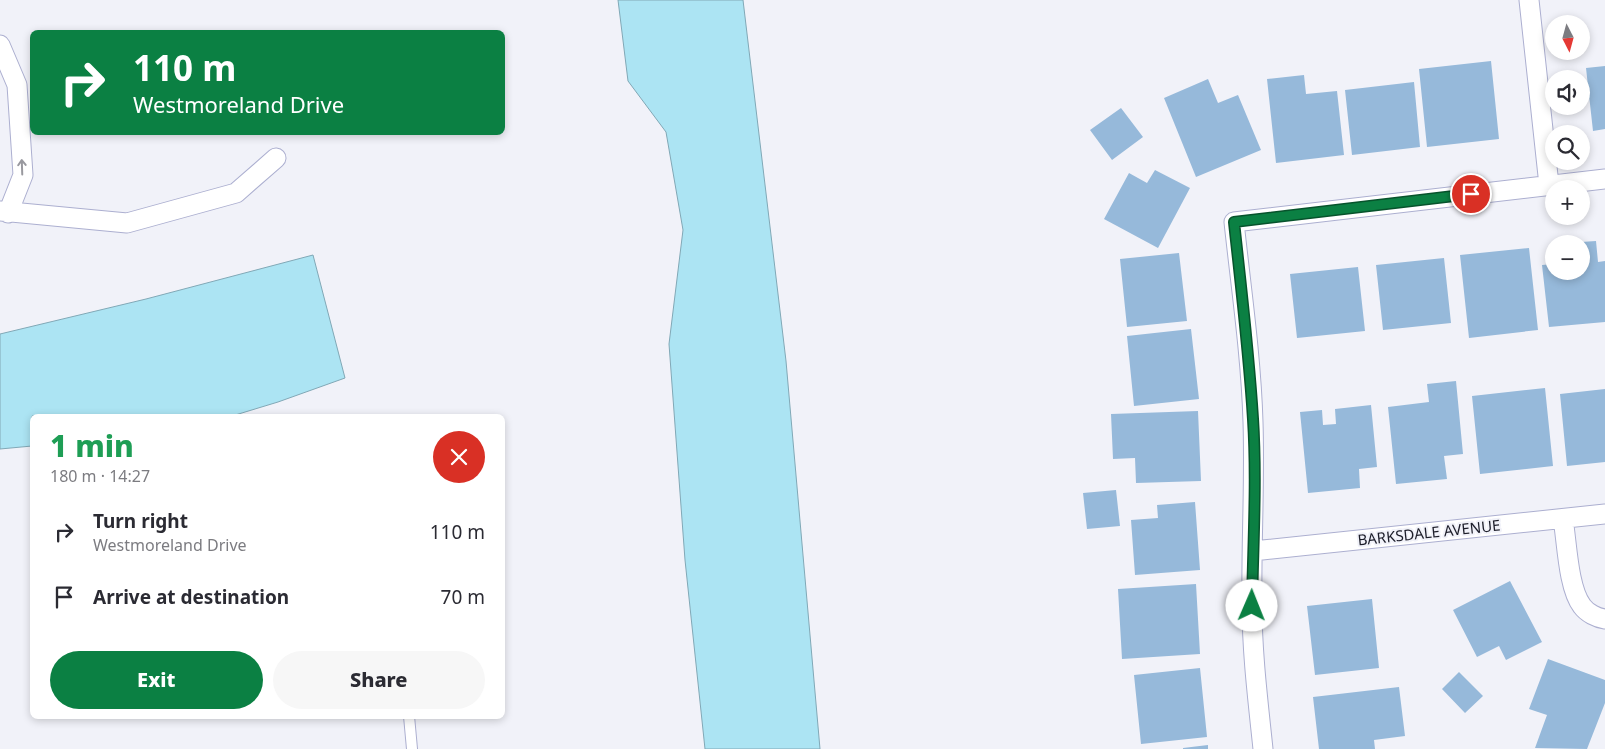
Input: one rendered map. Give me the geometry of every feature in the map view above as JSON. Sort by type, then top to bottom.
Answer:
[{"type":"street","points":[[1529,0],[1548,180]]},
{"type":"street","points":[[0,45],[18,85],[23,175],[2,210],[128,223],[236,193],[276,158]]},
{"type":"street","points":[[1590,181],[1605,179]]},
{"type":"street","points":[[1263,749],[1252,616],[1253,421],[1248,349],[1234,222],[1545,185]]},
{"type":"street","name":"BARKSDALE AVENUE","points":[[1253,551],[1605,514]]},
{"type":"street","points":[[1563,519],[1572,585],[1582,606],[1597,618],[1605,619]]},
{"type":"lane","points":[[409,719],[412,749]]},
{"type":"water","points":[[618,0],[743,0],[786,361],[820,749],[705,749],[685,560],[669,344],[683,230],[666,132],[628,81]]},
{"type":"water","points":[[313,255],[345,378],[239,414],[30,414],[30,446],[0,449],[0,334],[146,299]]},
{"type":"building","points":[[1491,61],[1499,139],[1427,147],[1419,69]]},
{"type":"building","points":[[1605,66],[1605,129],[1593,131],[1590,104],[1590,70],[1586,70],[1586,68]]},
{"type":"building","points":[[1304,75],[1306,94],[1337,91],[1344,155],[1276,163],[1267,79]]},
{"type":"building","points":[[1208,79],[1218,103],[1238,95],[1261,150],[1196,177],[1164,98]]},
{"type":"building","points":[[1414,82],[1420,147],[1352,155],[1345,90]]},
{"type":"building","points":[[1121,108],[1143,137],[1112,160],[1090,130]]},
{"type":"building","points":[[1155,170],[1190,188],[1158,248],[1104,219],[1129,173],[1147,183]]},
{"type":"building","points":[[1590,241],[1596,241],[1598,262],[1605,261],[1605,322],[1549,327],[1542,265],[1545,265],[1545,280],[1590,280]]},
{"type":"building","points":[[1529,248],[1538,330],[1469,338],[1460,255]]},
{"type":"building","points":[[1179,253],[1187,321],[1127,327],[1120,259]]},
{"type":"building","points":[[1444,258],[1451,323],[1383,330],[1376,265]]},
{"type":"building","points":[[1358,267],[1365,331],[1297,338],[1290,274]]},
{"type":"building","points":[[1191,329],[1199,399],[1134,406],[1127,336]]},
{"type":"building","points":[[1456,381],[1463,454],[1444,456],[1447,479],[1396,484],[1388,407],[1429,402],[1427,384]]},
{"type":"building","points":[[1545,388],[1553,466],[1480,474],[1472,396]]},
{"type":"building","points":[[1605,389],[1605,462],[1567,466],[1560,394]]},
{"type":"building","points":[[1371,405],[1377,467],[1359,469],[1360,488],[1308,493],[1300,412],[1322,410],[1323,425],[1336,424],[1335,409]]},
{"type":"building","points":[[1198,411],[1201,481],[1136,483],[1135,458],[1113,459],[1111,414]]},
{"type":"building","points":[[1116,490],[1120,526],[1087,529],[1083,493]]},
{"type":"building","points":[[1195,502],[1200,570],[1135,575],[1131,520],[1158,518],[1157,505]]},
{"type":"building","points":[[1510,581],[1542,642],[1506,660],[1499,646],[1477,657],[1453,610]]},
{"type":"building","points":[[1196,584],[1200,654],[1122,659],[1118,589]]},
{"type":"building","points":[[1372,599],[1379,668],[1315,675],[1307,606]]},
{"type":"building","points":[[1548,659],[1605,680],[1605,703],[1587,749],[1535,748],[1547,715],[1529,709]]},
{"type":"building","points":[[1200,668],[1207,737],[1141,744],[1134,675]]},
{"type":"building","points":[[1459,672],[1483,696],[1465,713],[1442,689]]},
{"type":"building","points":[[1399,687],[1405,736],[1374,740],[1375,749],[1319,749],[1313,697]]},
{"type":"building","points":[[1208,745],[1208,749],[1183,749],[1183,748]]},
{"type":"route","points":[[1252,606],[1253,421],[1248,349],[1234,222],[1471,194]]}]
